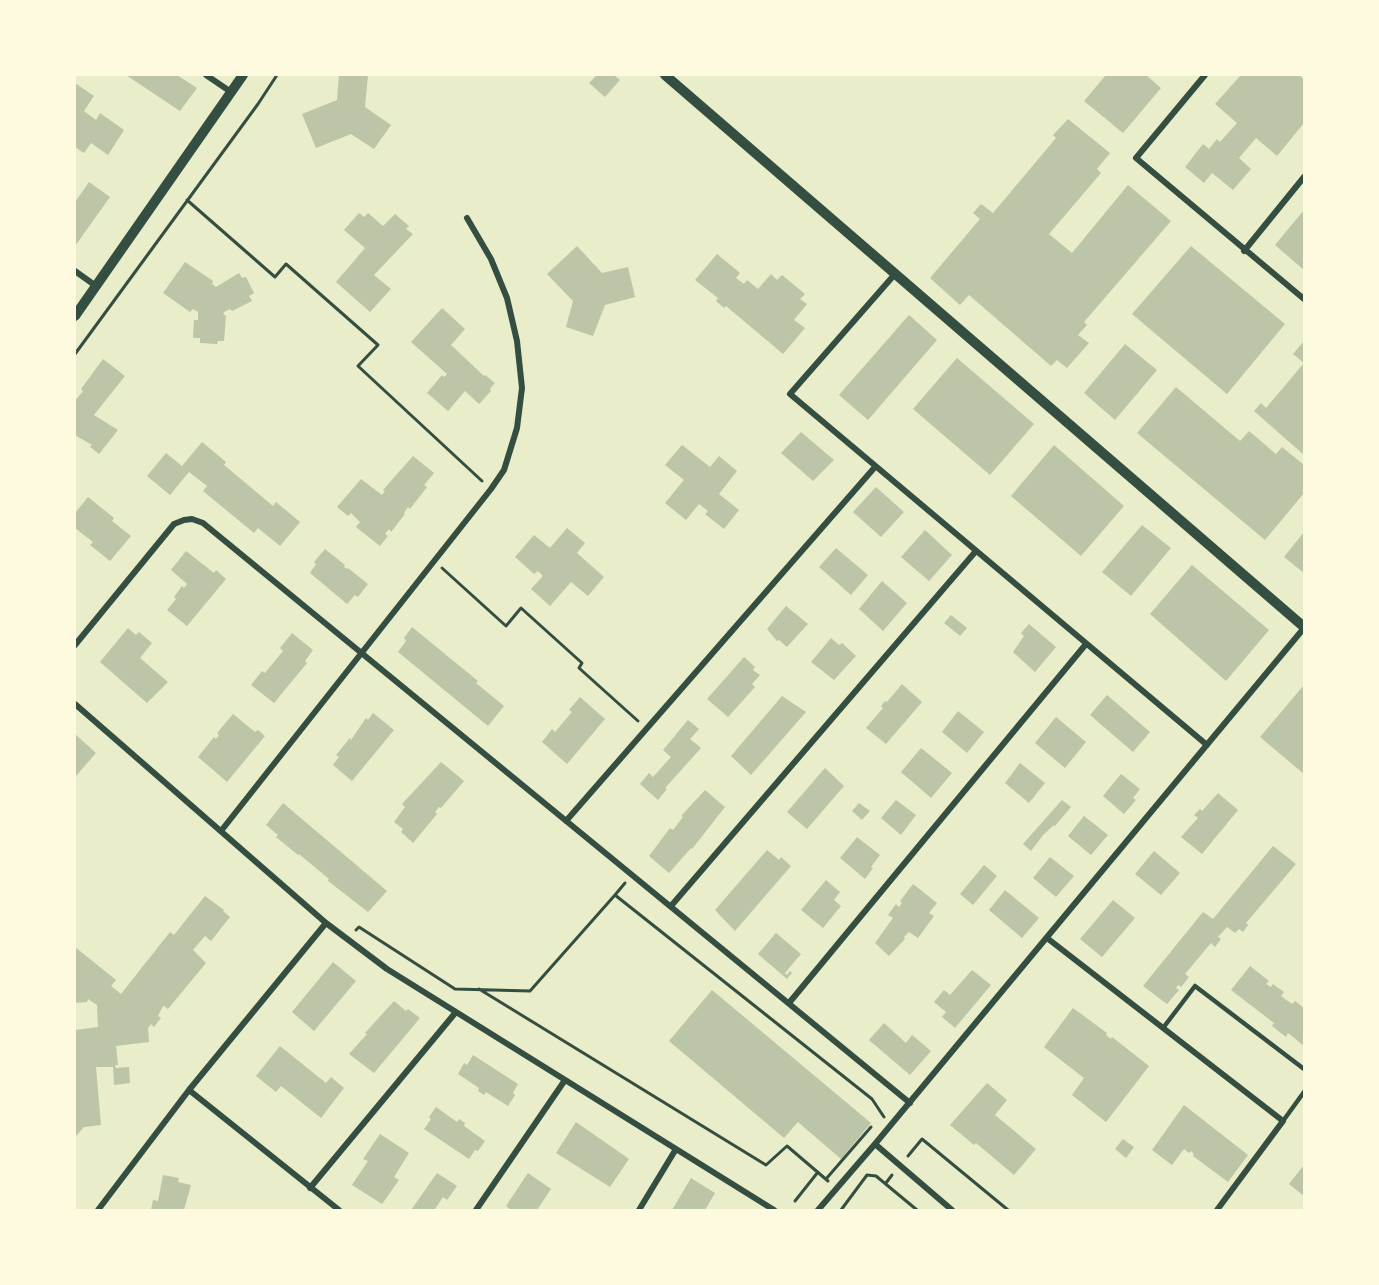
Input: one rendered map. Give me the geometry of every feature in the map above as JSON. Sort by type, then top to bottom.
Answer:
[{"type":"street","points":[[206,75],[231,92]]},
{"type":"street","points":[[75,316],[243,75]]},
{"type":"street","points":[[665,75],[1241,571],[1304,628],[910,1103],[818,1210]]},
{"type":"street","points":[[1205,75],[1136,158],[1304,299]]},
{"type":"street","points":[[1245,251],[1304,177]]},
{"type":"street","points":[[221,831],[504,470],[517,428],[522,388],[518,341],[507,298],[491,259],[467,218]]},
{"type":"street","points":[[75,271],[96,286]]},
{"type":"street","points":[[895,274],[790,394],[1207,745]]},
{"type":"street","points":[[566,821],[875,467]]},
{"type":"street","points":[[75,645],[174,524],[192,519],[203,523],[910,1103]]},
{"type":"street","points":[[671,906],[976,551]]},
{"type":"street","points":[[789,1003],[1086,644]]},
{"type":"street","points":[[75,704],[326,923],[387,969],[774,1210]]},
{"type":"street","points":[[98,1210],[189,1090],[326,923]]},
{"type":"street","points":[[1047,938],[1283,1121],[1217,1210]]},
{"type":"street","points":[[310,1188],[456,1012]]},
{"type":"street","points":[[476,1210],[564,1080]]},
{"type":"street","points":[[189,1090],[339,1210]]},
{"type":"street","points":[[875,1144],[952,1210]]},
{"type":"street","points":[[639,1210],[676,1149]]},
{"type":"lane","points":[[1163,1028],[1195,986],[1304,1069]]},
{"type":"lane","points":[[1283,1121],[1304,1092]]},
{"type":"path","points":[[75,354],[277,75]]},
{"type":"path","points":[[187,200],[275,277],[286,264],[378,345],[358,366],[491,489]]},
{"type":"path","points":[[434,561],[506,626],[521,608],[582,663],[579,668],[646,729]]},
{"type":"path","points":[[346,939],[359,927],[454,989],[530,991],[632,874]]},
{"type":"path","points":[[615,895],[872,1099],[890,1126]]},
{"type":"path","points":[[479,989],[766,1165],[787,1146],[850,1200]]},
{"type":"path","points":[[826,1179],[882,1114]]},
{"type":"path","points":[[886,1183],[922,1139],[1008,1210]]},
{"type":"path","points":[[795,1201],[818,1172]]},
{"type":"path","points":[[841,1210],[867,1175],[876,1176],[886,1183],[917,1210]]},
{"type":"building","points":[[126,75],[177,75],[197,88],[180,111]]},
{"type":"building","points":[[339,75],[368,75],[365,107],[391,125],[374,149],[351,134],[316,148],[302,114],[337,100]]},
{"type":"building","points":[[597,75],[614,75],[620,80],[605,97],[589,83]]},
{"type":"building","points":[[1106,75],[1146,75],[1161,88],[1123,133],[1084,101]]},
{"type":"building","points":[[1241,75],[1299,75],[1304,79],[1304,123],[1277,156],[1256,138],[1239,158],[1251,169],[1233,190],[1212,173],[1204,183],[1185,167],[1203,144],[1209,149],[1217,139],[1220,142],[1237,123],[1215,104]]},
{"type":"building","points":[[75,83],[94,96],[84,111],[96,120],[100,113],[124,130],[108,155],[91,143],[84,153],[75,147]]},
{"type":"building","points":[[1068,119],[1110,153],[1097,169],[1101,173],[1049,234],[1072,253],[1128,185],[1171,221],[1084,322],[1087,325],[1078,335],[1089,343],[1067,368],[1057,360],[1051,366],[969,295],[960,305],[930,278],[980,219],[973,213],[981,204],[993,213],[1056,138],[1053,135]]},
{"type":"building","points":[[89,182],[110,197],[75,246],[75,202]]},
{"type":"building","points":[[1304,210],[1304,270],[1275,245]]},
{"type":"building","points":[[359,213],[364,217],[368,213],[383,226],[395,214],[409,226],[406,229],[413,234],[374,275],[391,289],[370,312],[336,282],[365,248],[344,230]]},
{"type":"building","points":[[577,246],[602,273],[628,267],[635,297],[605,305],[593,336],[566,327],[573,301],[547,274]]},
{"type":"building","points":[[1191,246],[1285,324],[1227,394],[1132,314]]},
{"type":"building","points":[[717,254],[740,273],[736,278],[744,284],[747,280],[758,289],[771,274],[777,280],[782,275],[805,294],[800,299],[807,304],[794,320],[805,328],[783,354],[726,306],[724,308],[716,301],[718,298],[695,280]]},
{"type":"building","points":[[185,262],[213,281],[212,284],[216,287],[239,273],[242,278],[246,277],[254,293],[249,296],[252,301],[232,311],[230,309],[224,312],[226,316],[224,341],[218,341],[217,344],[200,343],[200,338],[193,338],[194,320],[198,320],[198,312],[193,309],[190,312],[163,293]]},
{"type":"building","points":[[442,308],[465,329],[451,345],[484,376],[495,383],[479,404],[465,391],[448,411],[427,393],[442,375],[444,377],[447,374],[411,342]]},
{"type":"building","points":[[909,315],[937,340],[868,420],[839,395]]},
{"type":"building","points":[[1304,341],[1304,363],[1293,354]]},
{"type":"building","points":[[1125,344],[1157,370],[1115,420],[1084,393]]},
{"type":"building","points":[[957,358],[1034,424],[990,475],[913,409]]},
{"type":"building","points":[[103,359],[125,376],[94,415],[118,430],[99,454],[90,447],[92,445],[75,435],[75,401]]},
{"type":"building","points":[[1304,363],[1304,455],[1254,411],[1261,403],[1266,408]]},
{"type":"building","points":[[1176,387],[1240,441],[1249,431],[1276,454],[1282,447],[1304,465],[1304,493],[1265,540],[1137,433]]},
{"type":"building","points":[[801,432],[834,460],[813,481],[781,453]]},
{"type":"building","points":[[202,442],[226,462],[224,465],[273,506],[276,502],[300,522],[280,546],[258,528],[254,533],[203,491],[207,486],[189,472],[170,495],[147,476],[166,453],[182,466]]},
{"type":"building","points":[[682,445],[710,467],[719,456],[737,471],[719,494],[739,510],[724,529],[705,514],[708,511],[699,504],[686,520],[665,503],[684,480],[665,465]]},
{"type":"building","points":[[1054,445],[1124,506],[1081,556],[1011,496]]},
{"type":"building","points":[[413,456],[434,473],[424,485],[427,487],[410,509],[408,507],[391,532],[389,529],[385,534],[388,536],[380,546],[356,527],[360,522],[351,513],[348,516],[337,507],[361,479],[382,495],[385,491],[383,490]]},
{"type":"building","points":[[876,487],[904,512],[881,537],[853,512]]},
{"type":"building","points":[[88,497],[114,518],[112,521],[131,536],[110,561],[90,545],[93,542],[75,528],[75,513]]},
{"type":"building","points":[[1142,525],[1171,548],[1131,596],[1102,572]]},
{"type":"building","points":[[567,528],[585,543],[577,553],[604,577],[588,596],[571,582],[550,606],[531,589],[543,576],[538,571],[534,574],[515,557],[534,535],[550,548]]},
{"type":"building","points":[[925,530],[952,555],[929,581],[901,557]]},
{"type":"building","points":[[1304,532],[1304,573],[1284,557]]},
{"type":"building","points":[[836,548],[868,575],[851,595],[819,567]]},
{"type":"building","points":[[325,549],[345,565],[344,567],[368,584],[358,597],[355,595],[347,604],[310,573],[316,564],[314,562]]},
{"type":"building","points":[[186,551],[214,573],[216,570],[226,579],[187,626],[167,610],[176,599],[174,597],[182,586],[184,588],[187,584],[171,570]]},
{"type":"building","points":[[1192,565],[1269,630],[1226,681],[1150,614]]},
{"type":"building","points":[[882,581],[907,603],[883,631],[859,609]]},
{"type":"building","points":[[786,606],[808,624],[787,647],[779,640],[777,641],[767,629]]},
{"type":"building","points":[[951,615],[967,628],[960,636],[944,623]]},
{"type":"building","points":[[1029,624],[1056,647],[1035,672],[1013,652],[1024,636],[1021,633]]},
{"type":"building","points":[[412,627],[478,681],[476,683],[504,706],[488,726],[398,652]]},
{"type":"building","points":[[128,628],[136,635],[139,632],[152,643],[140,658],[168,682],[147,703],[100,662]]},
{"type":"building","points":[[292,633],[313,650],[305,661],[307,663],[274,703],[251,685],[262,671],[265,673],[283,651],[280,648]]},
{"type":"building","points":[[831,638],[839,645],[842,643],[856,656],[834,680],[811,662]]},
{"type":"building","points":[[744,657],[755,667],[753,670],[760,675],[752,684],[755,687],[728,717],[707,699]]},
{"type":"building","points":[[902,684],[922,702],[886,744],[866,728],[883,708],[881,706],[885,701],[887,702]]},
{"type":"building","points":[[1304,685],[1304,774],[1260,737]]},
{"type":"building","points":[[1107,695],[1150,732],[1133,752],[1090,715]]},
{"type":"building","points":[[782,696],[806,712],[751,775],[731,756]]},
{"type":"building","points":[[580,697],[605,719],[567,764],[542,742],[552,729],[555,732],[572,712],[569,710]]},
{"type":"building","points":[[958,711],[984,732],[967,753],[942,732]]},
{"type":"building","points":[[373,713],[394,730],[352,781],[333,765],[339,757],[336,755],[350,738],[351,740],[366,718],[368,720]]},
{"type":"building","points":[[233,714],[255,732],[258,730],[265,736],[227,782],[198,757],[214,737],[216,739],[219,735],[217,733]]},
{"type":"building","points":[[1056,717],[1086,742],[1065,768],[1035,743]]},
{"type":"building","points":[[688,720],[699,729],[690,739],[701,748],[665,788],[667,789],[658,800],[640,784],[649,773],[653,777],[671,757],[663,750]]},
{"type":"building","points":[[75,734],[96,753],[75,777]]},
{"type":"building","points":[[921,748],[952,773],[931,798],[901,772]]},
{"type":"building","points":[[441,762],[464,781],[441,808],[439,807],[435,812],[437,814],[413,843],[401,832],[403,829],[394,822],[405,807],[402,804]]},
{"type":"building","points":[[1020,763],[1045,783],[1029,803],[1005,783]]},
{"type":"building","points":[[825,768],[844,786],[807,829],[787,812]]},
{"type":"building","points":[[1121,774],[1140,789],[1133,798],[1136,800],[1124,814],[1103,796]]},
{"type":"building","points":[[705,790],[725,807],[692,849],[669,873],[649,856],[670,828],[673,830],[683,817],[681,816]]},
{"type":"building","points":[[1218,793],[1238,810],[1202,854],[1181,837],[1198,818],[1194,815],[1200,809],[1202,811]]},
{"type":"building","points":[[896,800],[916,815],[901,835],[881,818]]},
{"type":"building","points":[[1062,800],[1071,807],[1055,826],[1044,834],[1031,851],[1023,844]]},
{"type":"building","points":[[283,803],[387,891],[368,912],[276,837],[278,835],[266,825]]},
{"type":"building","points":[[859,803],[870,811],[862,820],[852,811]]},
{"type":"building","points":[[1084,816],[1108,835],[1091,855],[1068,836]]},
{"type":"building","points":[[857,837],[880,855],[865,879],[840,858]]},
{"type":"building","points":[[1273,846],[1296,864],[1246,923],[1248,925],[1243,932],[1239,929],[1235,933],[1227,927],[1218,937],[1221,939],[1215,947],[1211,943],[1185,974],[1189,977],[1181,987],[1178,985],[1176,988],[1179,990],[1167,1004],[1143,986],[1203,912],[1213,919]]},
{"type":"building","points":[[767,850],[779,860],[781,857],[791,866],[735,931],[715,910]]},
{"type":"building","points":[[1154,851],[1180,873],[1161,895],[1135,874]]},
{"type":"building","points":[[1050,857],[1074,876],[1056,897],[1033,878]]},
{"type":"building","points":[[984,865],[997,876],[973,905],[960,894]]},
{"type":"building","points":[[826,880],[840,892],[834,900],[841,906],[823,928],[801,910]]},
{"type":"building","points":[[913,884],[937,903],[929,913],[934,916],[918,938],[909,932],[889,956],[875,943],[893,918],[888,915],[896,904],[899,907],[902,903],[900,901]]},
{"type":"building","points":[[1005,890],[1039,918],[1022,938],[989,910]]},
{"type":"building","points":[[205,896],[230,917],[211,941],[205,936],[193,950],[206,963],[168,1009],[164,1006],[162,1008],[158,1016],[161,1018],[154,1027],[151,1024],[148,1028],[149,1042],[116,1046],[118,1065],[115,1065],[116,1068],[129,1067],[130,1083],[114,1085],[113,1067],[96,1067],[101,1125],[84,1127],[75,1137],[75,1030],[98,1027],[97,1005],[88,999],[87,1002],[75,1003],[75,947],[116,980],[111,986],[121,994],[170,932],[174,935]]},
{"type":"building","points":[[1113,900],[1135,918],[1102,957],[1080,939]]},
{"type":"building","points":[[776,933],[801,954],[785,973],[787,975],[790,971],[792,973],[787,979],[758,954]]},
{"type":"building","points":[[333,962],[356,981],[314,1031],[292,1012]]},
{"type":"building","points":[[1250,966],[1269,981],[1266,984],[1271,987],[1273,984],[1284,992],[1281,996],[1292,1004],[1295,1001],[1304,1008],[1304,1046],[1288,1033],[1286,1037],[1272,1026],[1274,1023],[1231,990]]},
{"type":"building","points":[[972,970],[991,985],[955,1028],[942,1017],[946,1012],[934,1002],[944,990],[950,995]]},
{"type":"building","points":[[712,990],[871,1123],[841,1159],[798,1122],[784,1138],[669,1041]]},
{"type":"building","points":[[394,1001],[406,1011],[408,1009],[420,1018],[374,1073],[349,1054]]},
{"type":"building","points":[[1073,1008],[1149,1066],[1106,1122],[1072,1095],[1084,1078],[1044,1047]]},
{"type":"building","points":[[884,1023],[906,1043],[912,1035],[931,1051],[910,1075],[869,1040]]},
{"type":"building","points":[[280,1046],[326,1083],[331,1077],[344,1088],[321,1118],[281,1086],[276,1092],[256,1076]]},
{"type":"building","points":[[473,1055],[518,1084],[513,1093],[515,1095],[508,1106],[486,1092],[484,1095],[478,1091],[479,1088],[458,1074],[464,1063],[467,1065]]},
{"type":"building","points":[[987,1083],[1007,1100],[995,1115],[1036,1149],[1014,1175],[976,1143],[974,1145],[950,1125]]},
{"type":"building","points":[[1184,1105],[1248,1155],[1228,1182],[1193,1156],[1191,1151],[1189,1153],[1184,1149],[1172,1165],[1152,1150]]},
{"type":"building","points":[[436,1107],[457,1122],[459,1119],[465,1123],[464,1126],[485,1141],[469,1159],[424,1129]]},
{"type":"building","points":[[576,1122],[629,1159],[610,1187],[556,1153]]},
{"type":"building","points":[[380,1134],[409,1153],[394,1177],[399,1180],[382,1204],[352,1185],[368,1161],[363,1159]]},
{"type":"building","points":[[1123,1139],[1134,1147],[1126,1158],[1115,1149]]},
{"type":"building","points":[[1304,1165],[1304,1196],[1289,1184]]},
{"type":"building","points":[[437,1173],[457,1186],[447,1200],[443,1197],[435,1209],[437,1210],[411,1210]]},
{"type":"building","points":[[528,1173],[551,1189],[537,1210],[511,1210],[506,1206]]},
{"type":"building","points":[[163,1175],[179,1178],[178,1182],[191,1185],[184,1210],[151,1210],[153,1200],[158,1201]]},
{"type":"building","points":[[691,1178],[715,1193],[705,1210],[672,1210]]}]
